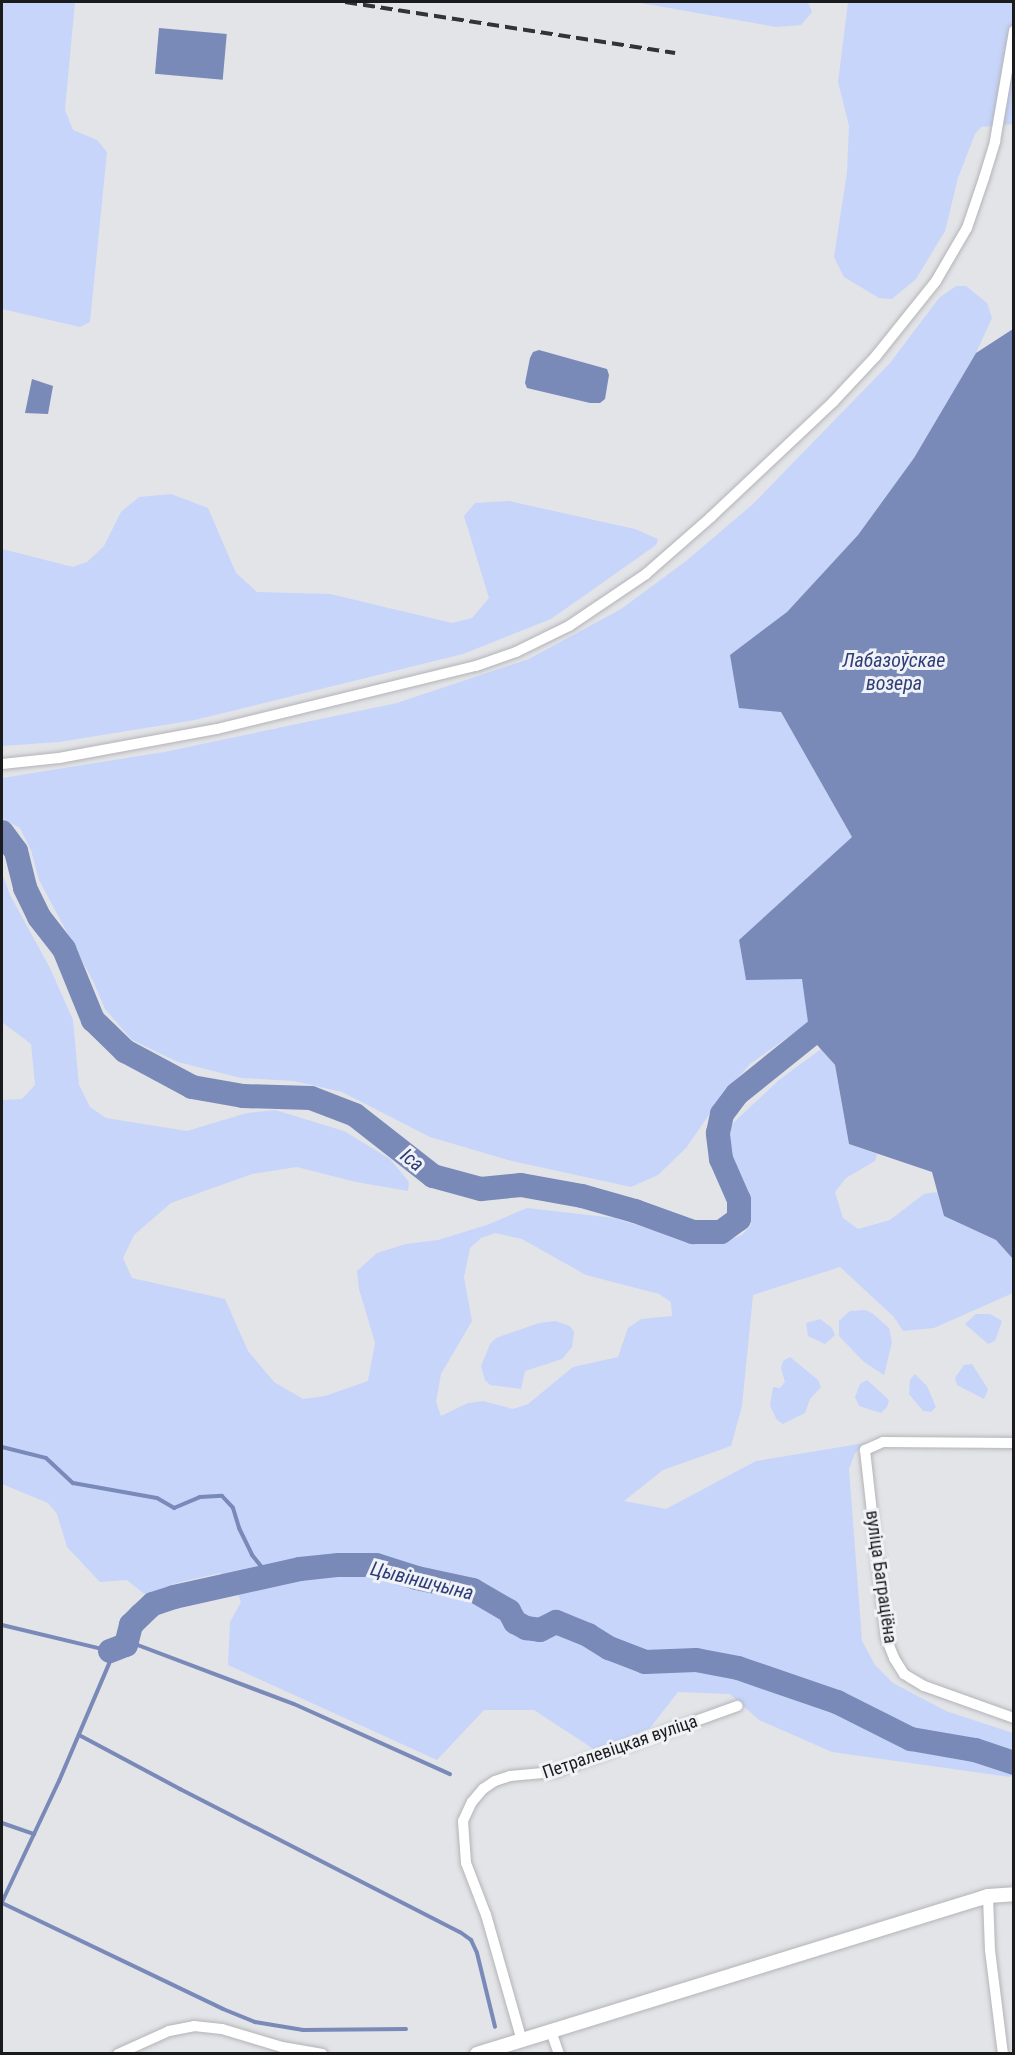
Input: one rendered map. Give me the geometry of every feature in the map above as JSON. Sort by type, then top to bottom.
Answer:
[{"type":"street","points":[[2,764],[59,758],[217,729],[476,666],[516,652],[569,626],[646,574],[711,517],[832,402],[876,356],[936,281],[967,228],[984,178],[995,141],[1014,31]]},
{"type":"street","name":"вуліца Баграціёна","points":[[1014,1443],[883,1442],[865,1450],[886,1638],[894,1658],[904,1674],[924,1686],[1014,1718]]},
{"type":"street","name":"Петралевіцкая вуліца","points":[[522,2041],[486,1915],[466,1863],[463,1821],[472,1802],[483,1789],[495,1781],[510,1776],[554,1772],[737,1706]]},
{"type":"street","points":[[477,2054],[988,1896],[1014,1894]]},
{"type":"street","points":[[988,1896],[990,1950],[1002,2054]]},
{"type":"street","points":[[118,2054],[169,2031],[194,2026],[222,2029],[282,2047],[322,2054]]},
{"type":"street","points":[[551,2031],[559,2054]]},
{"type":"shaded area","points":[[2,2],[75,2],[65,110],[73,130],[97,140],[107,152],[90,322],[80,327],[2,309]]},
{"type":"shaded area","points":[[635,2],[808,2],[812,12],[801,25],[776,27]]},
{"type":"shaded area","points":[[848,2],[1013,2],[1013,124],[981,127],[975,134],[958,178],[945,231],[916,279],[892,299],[879,298],[844,277],[834,257],[847,172],[849,126],[838,82]]},
{"type":"shaded area","points":[[956,286],[966,286],[987,303],[992,318],[976,353],[914,458],[858,535],[787,612],[730,655],[781,712],[852,837],[739,940],[746,980],[803,978],[808,1023],[750,1064],[722,1096],[686,1148],[658,1175],[631,1187],[512,1161],[430,1137],[342,1092],[294,1081],[241,1078],[178,1062],[132,1040],[105,1009],[94,983],[39,880],[31,850],[20,828],[2,818],[2,778],[164,752],[397,703],[529,659],[621,609],[686,561],[753,504],[890,363],[939,298]]},
{"type":"shaded area","points":[[171,494],[208,508],[236,573],[257,592],[330,594],[452,623],[472,618],[489,598],[464,516],[475,503],[509,501],[635,529],[658,539],[656,545],[551,619],[463,654],[195,720],[59,742],[2,746],[2,549],[73,567],[87,562],[104,546],[121,512],[139,497]]},
{"type":"shaded area","points":[[2,873],[10,895],[50,968],[73,1020],[79,1085],[90,1107],[106,1118],[187,1131],[247,1113],[275,1110],[344,1131],[390,1159],[409,1182],[408,1191],[356,1182],[297,1167],[252,1174],[171,1203],[134,1235],[123,1258],[132,1278],[225,1299],[248,1351],[274,1382],[303,1399],[325,1396],[368,1381],[375,1343],[359,1289],[357,1271],[377,1253],[406,1244],[438,1240],[487,1225],[527,1208],[614,1218],[692,1242],[723,1242],[742,1235],[751,1225],[750,1213],[747,1195],[728,1148],[732,1124],[779,1080],[821,1049],[835,1066],[849,1144],[877,1154],[875,1161],[846,1178],[835,1192],[843,1218],[858,1229],[890,1220],[924,1194],[937,1192],[944,1216],[996,1240],[1013,1259],[1013,1293],[934,1328],[903,1331],[894,1317],[840,1267],[753,1295],[742,1406],[731,1446],[663,1470],[624,1501],[666,1509],[756,1461],[865,1443],[855,1453],[849,1469],[862,1641],[875,1665],[893,1683],[946,1711],[1013,1733],[1013,1775],[1010,1777],[832,1752],[759,1720],[730,1694],[678,1692],[650,1728],[595,1750],[534,1710],[484,1710],[437,1760],[228,1665],[230,1622],[241,1602],[235,1587],[220,1573],[173,1584],[148,1597],[127,1580],[100,1582],[67,1547],[57,1514],[48,1503],[2,1484],[2,1100],[22,1099],[35,1085],[31,1044],[2,1022]],"holes":[[[495,1233],[522,1239],[586,1275],[659,1294],[671,1302],[672,1316],[641,1319],[628,1328],[618,1357],[573,1367],[528,1404],[513,1409],[483,1401],[468,1403],[441,1416],[436,1402],[441,1374],[472,1321],[464,1277],[470,1248],[481,1238]]]},
{"type":"shaded area","points":[[865,1310],[889,1328],[892,1342],[884,1375],[864,1362],[839,1336],[839,1321],[850,1311]]},
{"type":"shaded area","points":[[976,1314],[990,1314],[1002,1321],[995,1341],[988,1344],[965,1324]]},
{"type":"shaded area","points":[[820,1319],[832,1328],[835,1335],[825,1344],[808,1336],[806,1323]]},
{"type":"shaded area","points":[[555,1321],[570,1326],[574,1332],[572,1347],[562,1359],[525,1371],[521,1389],[490,1385],[485,1380],[481,1366],[490,1344],[496,1338],[539,1323]]},
{"type":"shaded area","points":[[790,1357],[818,1380],[821,1387],[810,1399],[805,1413],[783,1424],[777,1420],[770,1406],[773,1387],[780,1388],[785,1382],[781,1368],[783,1361]]},
{"type":"shaded area","points":[[972,1364],[988,1389],[984,1399],[957,1385],[955,1378],[964,1365]]},
{"type":"shaded area","points":[[915,1374],[927,1386],[936,1407],[931,1412],[923,1411],[909,1394],[910,1380]]},
{"type":"shaded area","points":[[867,1380],[889,1400],[887,1407],[881,1413],[859,1406],[855,1397],[860,1384]]},
{"type":"water","points":[[159,28],[227,34],[223,80],[155,74]]},
{"type":"water","name":"Лабазоўскае возера","points":[[1013,329],[1013,1259],[996,1240],[944,1216],[932,1172],[849,1144],[835,1065],[810,1037],[802,979],[746,980],[739,940],[852,837],[781,712],[739,708],[730,655],[787,612],[858,535],[914,458],[976,353]]},
{"type":"water","points":[[539,350],[607,369],[609,375],[605,399],[600,403],[590,403],[527,388],[525,383],[530,358],[533,352]]},
{"type":"water","points":[[32,379],[53,386],[48,414],[25,413]]},
{"type":"waterway","name":"Іса","points":[[2,832],[16,851],[25,888],[39,917],[64,949],[93,1020],[125,1051],[192,1087],[243,1096],[311,1098],[355,1115],[433,1176],[481,1189],[521,1185],[582,1196],[635,1211],[693,1232],[721,1232],[739,1219],[739,1200],[721,1159],[718,1133],[722,1114],[737,1094],[834,1016]]},
{"type":"waterway","points":[[2,1447],[46,1458],[73,1483],[157,1498],[174,1508],[200,1497],[222,1496],[233,1508],[239,1528],[252,1555],[269,1576]]},
{"type":"waterway","name":"Цывіншчына","points":[[110,1651],[126,1645],[131,1625],[153,1604],[174,1597],[300,1569],[339,1565],[376,1565],[417,1578],[473,1590],[509,1611],[515,1622],[526,1628],[540,1630],[556,1622],[588,1635],[609,1648],[645,1662],[696,1660],[738,1668],[837,1702],[911,1739],[975,1750],[1014,1763]]},
{"type":"waterway","name":"Цывіншчына","points":[[2,1625],[110,1651]]},
{"type":"waterway","points":[[127,1641],[294,1704],[450,1774]]},
{"type":"waterway","points":[[2,1902],[59,1781],[115,1650]]},
{"type":"waterway","points":[[79,1735],[460,1932],[471,1940],[477,1953],[495,2027]]},
{"type":"waterway","points":[[2,1823],[34,1834]]},
{"type":"waterway","points":[[2,1903],[223,2009],[255,2022],[303,2030],[406,2029]]},
{"type":"railway","points":[[345,2],[675,53]]}]
